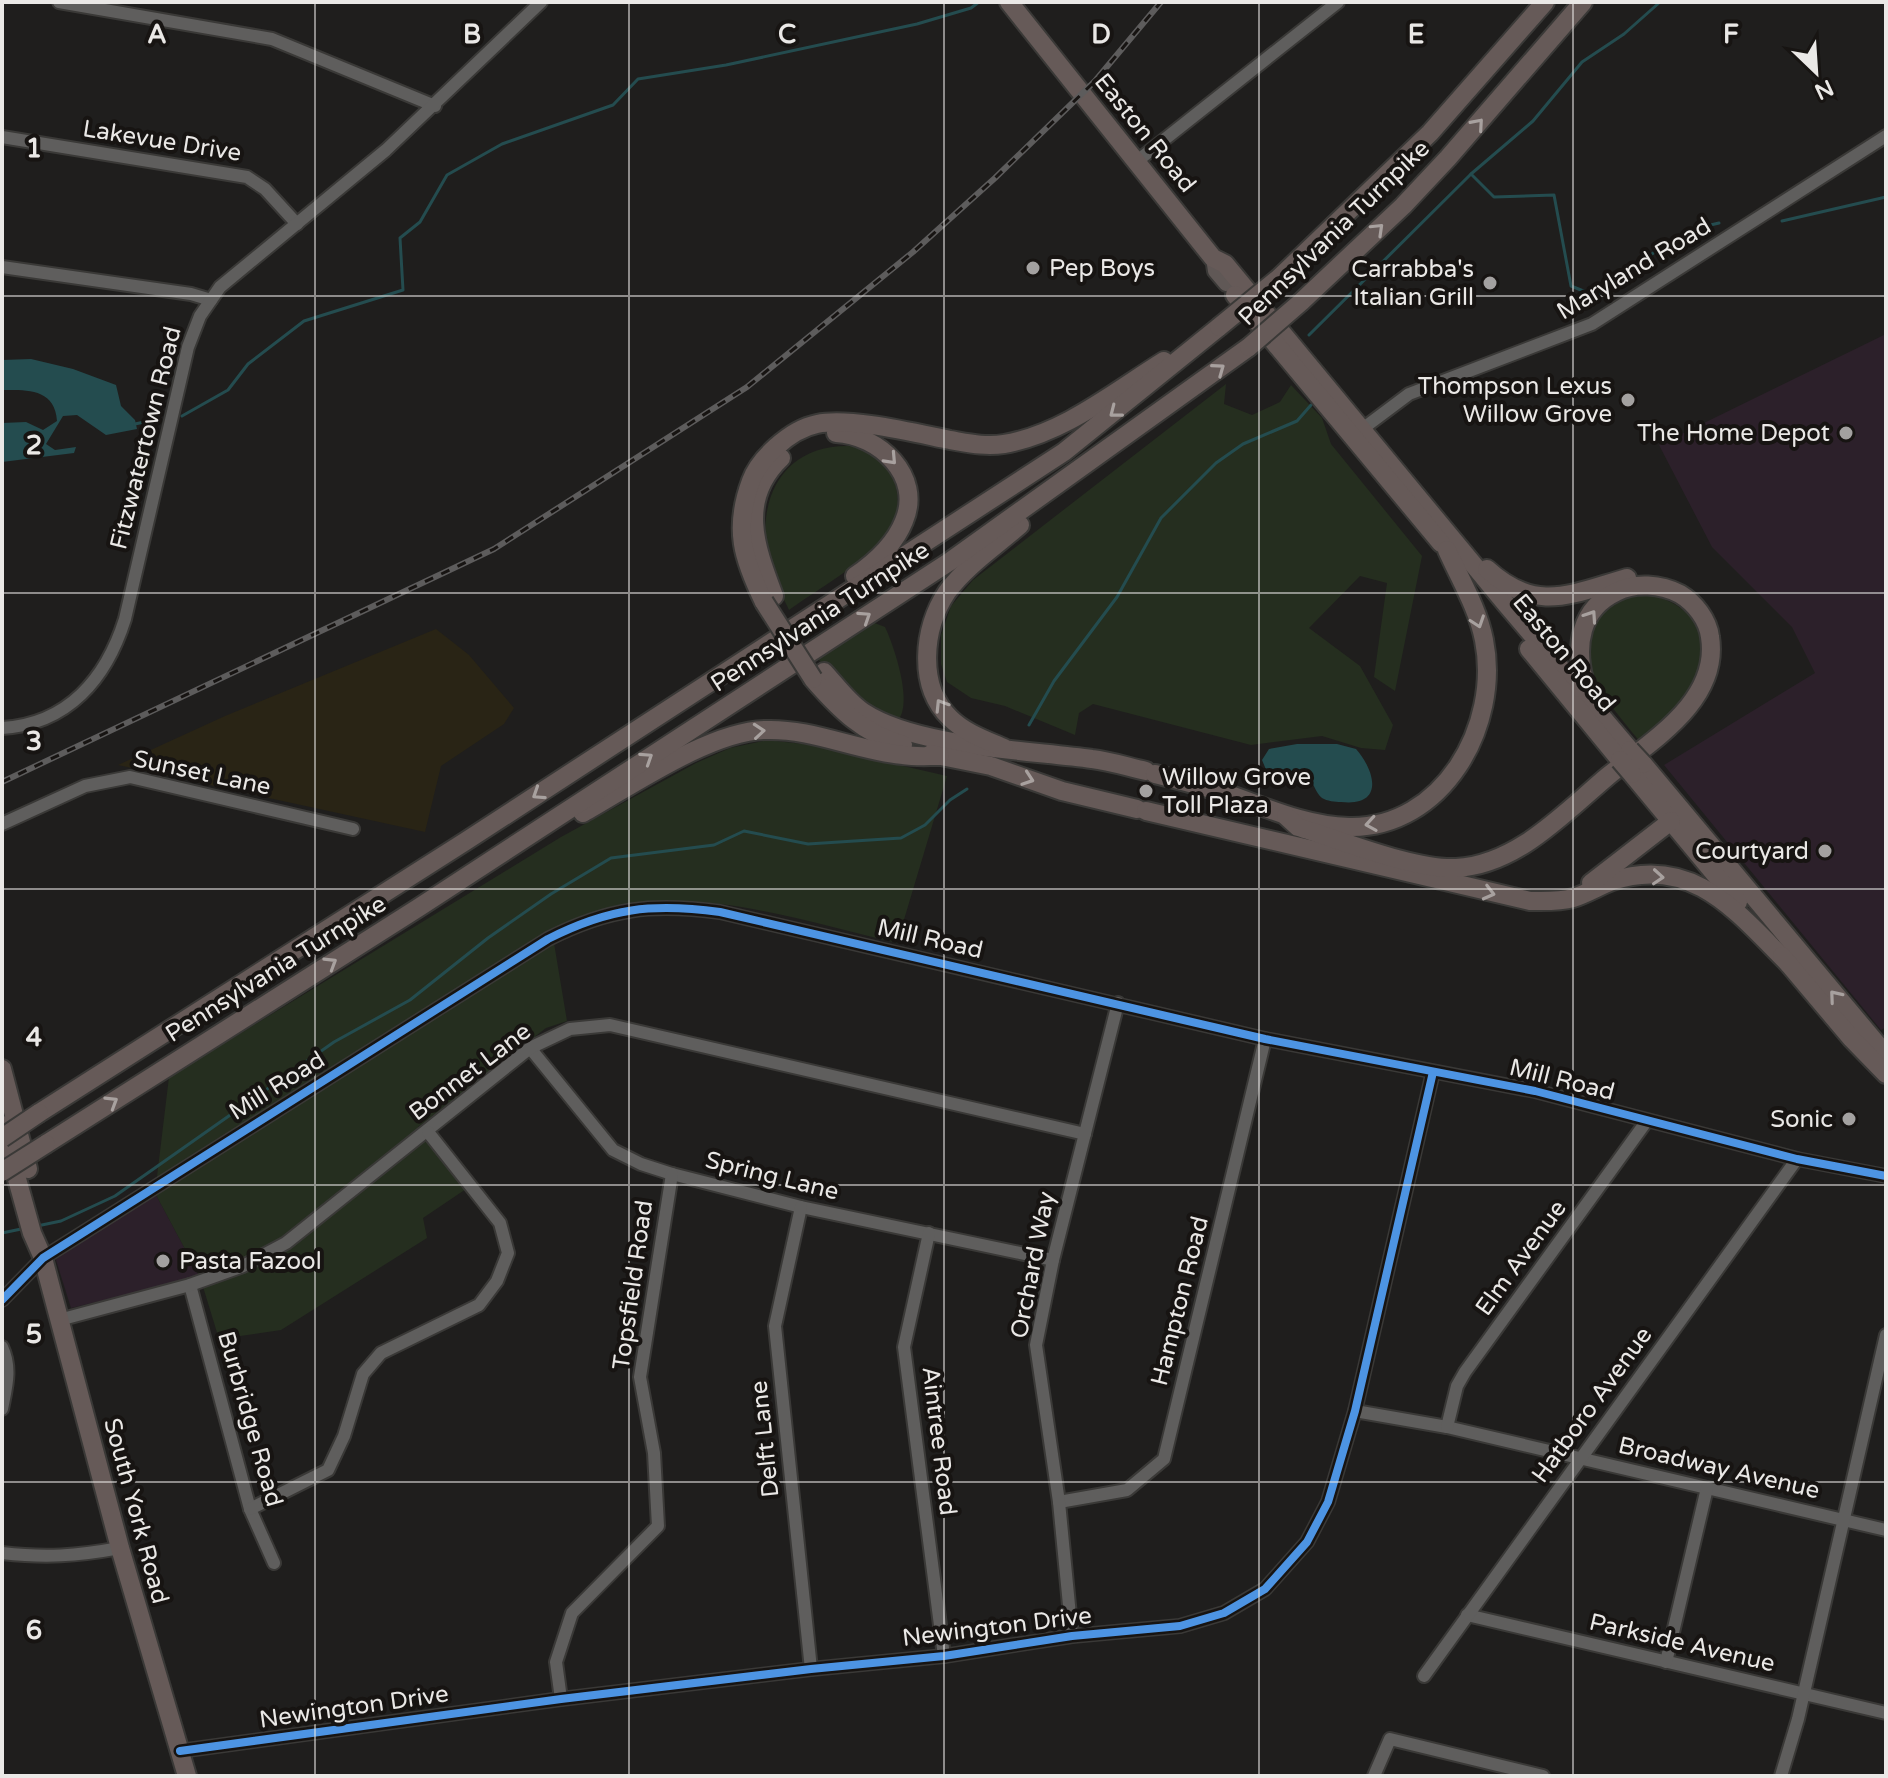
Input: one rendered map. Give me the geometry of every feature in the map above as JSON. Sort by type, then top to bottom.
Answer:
[{"type":"highway","name":"Easton Road","points":[[1009,2],[1213,258],[1225,264],[1447,550],[1886,1055]]},
{"type":"highway","name":"Pennsylvania Turnpike","points":[[2,1138],[1064,452],[1279,278],[1430,133],[1545,2]]},
{"type":"highway","name":"Pennsylvania Turnpike","points":[[2,1172],[418,908],[949,562],[1249,347],[1403,206],[1583,2]]},
{"type":"highway","name":"Easton Road","points":[[1226,284],[1579,688],[1671,821],[1851,1038],[1886,1074]]},
{"type":"highway","points":[[1219,327],[1050,431],[1024,440],[1000,445],[977,444],[844,422],[821,423],[792,435],[765,457],[755,470],[742,511],[742,547],[751,576],[845,713],[887,741],[991,766],[1062,791],[1509,898],[1556,901],[1574,898],[1630,877],[1653,876],[1690,882],[1723,899],[1789,964]]},
{"type":"highway","points":[[767,644],[810,607],[869,565],[892,543],[901,528],[908,506],[906,484],[893,459],[880,448],[856,436],[821,434],[790,449],[768,474],[754,508],[754,537],[769,599]]},
{"type":"highway","points":[[1004,748],[959,726],[935,697],[927,662],[934,620],[940,605],[957,581],[1110,448]]},
{"type":"highway","points":[[819,676],[860,710],[880,721],[936,738],[1096,759],[1226,794],[1286,816],[1348,827],[1388,821],[1414,810],[1462,761],[1482,712],[1487,661],[1480,623],[1447,550]]},
{"type":"highway","points":[[1423,877],[1470,876],[1520,857],[1692,714],[1706,700],[1720,673],[1722,645],[1716,621],[1701,600],[1668,579],[1641,575],[1576,594],[1548,598],[1520,592],[1485,567],[1476,567]]},
{"type":"highway","points":[[1286,816],[1298,827],[1414,863],[1443,868],[1475,865],[1506,855],[1544,830],[1662,732],[1692,703],[1706,677],[1712,654],[1710,632],[1703,617],[1687,599],[1663,587],[1647,585],[1615,592],[1590,613],[1584,626],[1578,650],[1584,680],[1579,688]]},
{"type":"highway","points":[[418,908],[679,760],[731,736],[766,730],[795,732],[902,755],[940,756]]},
{"type":"highway","points":[[1556,901],[1589,885],[1671,821]]},
{"type":"highway","name":"South York Road","points":[[2,1069],[26,1188],[59,1320],[120,1548],[187,1776]]},
{"type":"highway","name":"South York Road","points":[[2,1125],[26,1188]]},
{"type":"main road","name":"Easton Road","points":[[1213,258],[1215,271],[1226,284]]},
{"type":"street","points":[[59,2],[272,39],[435,106]]},
{"type":"street","name":"Fitzwatertown Road","points":[[2,728],[40,720],[68,706],[110,660],[125,619],[188,347],[200,316],[211,300],[238,270],[346,185],[435,106],[541,2]]},
{"type":"street","points":[[1136,162],[1338,2]]},
{"type":"street","name":"Maryland Road","points":[[1357,433],[1409,394],[1592,324],[1886,136]]},
{"type":"street","name":"Lakevue Drive","points":[[2,137],[247,177],[265,189],[297,224]]},
{"type":"street","points":[[2,267],[191,294],[211,300]]},
{"type":"street","name":"Sunset Lane","points":[[2,824],[85,786],[130,777],[353,829]]},
{"type":"street","name":"Mill Road","points":[[2,1300],[43,1258],[548,939],[584,921],[630,909],[678,906],[720,912],[1265,1039],[1535,1091],[1797,1159],[1886,1176]]},
{"type":"street","name":"Orchard Way","points":[[1072,1636],[1059,1502],[1036,1345],[1053,1260],[1118,1003]]},
{"type":"street","name":"Bonnet Lane","points":[[59,1320],[190,1285],[243,1266],[286,1243],[530,1048],[570,1029],[610,1025],[1085,1134]]},
{"type":"street","name":"Hampton Road","points":[[1059,1502],[1127,1490],[1164,1459],[1265,1039]]},
{"type":"street","name":"Spring Lane","points":[[530,1048],[613,1150],[641,1164],[801,1207],[1053,1260]]},
{"type":"street","name":"Newington Drive","points":[[180,1751],[561,1699],[944,1656],[1072,1636],[1180,1626],[1224,1613],[1265,1589],[1307,1542],[1328,1502],[1355,1411],[1433,1072]]},
{"type":"street","name":"Elm Avenue","points":[[1447,1427],[1457,1386],[1465,1372],[1646,1122]]},
{"type":"street","points":[[250,1509],[328,1470],[344,1436],[363,1374],[381,1353],[479,1305],[497,1281],[508,1253],[500,1223],[428,1132]]},
{"type":"street","name":"Hatboro Avenue","points":[[1424,1676],[1797,1159]]},
{"type":"street","name":"Topsfield Road","points":[[561,1699],[556,1662],[572,1613],[658,1526],[654,1453],[640,1377],[672,1174]]},
{"type":"street","name":"Delft Lane","points":[[801,1207],[775,1326],[811,1669]]},
{"type":"street","name":"Aintree Road","points":[[929,1233],[904,1347],[944,1656]]},
{"type":"street","name":"Burbridge Road","points":[[190,1285],[250,1509],[274,1563]]},
{"type":"street","points":[[1781,1776],[1804,1695],[1886,1335]]},
{"type":"street","points":[[2,1347],[7,1357],[8,1375],[2,1409]]},
{"type":"street","name":"Broadway Avenue","points":[[1355,1411],[1447,1427],[1886,1530]]},
{"type":"street","points":[[1666,1662],[1707,1488]]},
{"type":"street","points":[[2,1553],[41,1558],[120,1548]]},
{"type":"street","name":"Parkside Avenue","points":[[1467,1615],[1886,1713]]},
{"type":"street","points":[[1374,1776],[1390,1739],[1543,1776]]},
{"type":"shaded area","points":[[1886,334],[1886,1027],[1881,1030],[1664,765],[1815,673],[1792,627],[1712,547],[1659,445]]},
{"type":"shaded area","points":[[436,629],[469,655],[514,708],[504,724],[441,766],[425,832],[118,765],[225,716]]},
{"type":"shaded area","points":[[155,1193],[200,1277],[71,1308],[55,1257]]},
{"type":"green space","points":[[1226,384],[1224,404],[1252,415],[1280,402],[1291,385],[1322,418],[1331,444],[1422,556],[1395,691],[1374,677],[1387,583],[1360,576],[1309,628],[1360,666],[1393,725],[1385,750],[1361,748],[1322,736],[1251,745],[1093,704],[1079,713],[1075,735],[1005,706],[971,698],[947,682],[941,664],[941,635],[951,606],[973,580]]},
{"type":"green space","points":[[849,446],[875,455],[889,470],[898,498],[894,521],[887,535],[868,554],[789,610],[773,575],[766,547],[765,524],[769,503],[776,484],[788,468],[804,456],[824,448]]},
{"type":"green space","points":[[1642,594],[1672,603],[1694,620],[1704,645],[1704,660],[1700,677],[1690,693],[1641,743],[1599,687],[1592,671],[1589,639],[1605,612]]},
{"type":"green space","points":[[872,622],[885,627],[897,661],[904,702],[897,721],[874,710],[852,694],[816,656]]},
{"type":"green space","points":[[767,740],[812,745],[947,776],[897,943],[748,908],[673,901],[597,911],[552,931],[567,1021],[546,1028],[418,1127],[466,1189],[423,1218],[427,1238],[281,1330],[219,1339],[200,1277],[155,1193],[169,1077],[561,837],[696,763],[730,748]]},
{"type":"water","points":[[31,359],[73,369],[116,385],[121,406],[135,420],[137,429],[106,435],[77,415],[63,416],[46,444],[55,450],[76,447],[74,453],[2,462],[2,423],[26,422],[43,430],[57,421],[51,402],[38,393],[2,390],[2,360]]},
{"type":"water","points":[[1297,744],[1337,744],[1356,749],[1371,777],[1370,793],[1355,802],[1331,801],[1320,796],[1309,776],[1267,772],[1262,760],[1269,749]]},
{"type":"waterway","points":[[182,416],[228,390],[248,364],[304,321],[403,290],[400,238],[420,222],[447,175],[502,144],[613,105],[638,79],[726,65],[917,24],[971,8],[979,2]]},
{"type":"waterway","points":[[1309,335],[1471,174],[1533,121],[1582,62],[1624,34],[1660,2]]},
{"type":"waterway","points":[[1471,174],[1494,197],[1554,195],[1571,286],[1596,296],[1689,230],[1719,223]]},
{"type":"waterway","points":[[1782,221],[1886,197]]},
{"type":"waterway","points":[[1029,725],[1054,681],[1117,597],[1161,518],[1216,463],[1243,444],[1297,421],[1311,405]]},
{"type":"waterway","points":[[135,424],[158,419]]},
{"type":"waterway","points":[[37,1226],[61,1221],[115,1196],[334,1042],[410,1000],[488,938],[551,894],[611,858],[714,845],[744,831],[808,844],[901,838],[925,825],[950,800],[967,789]]},
{"type":"waterway","points":[[2,1233],[26,1228]]},
{"type":"railway","points":[[2,782],[494,549],[747,387],[913,252],[995,178],[1095,81],[1161,2]]},
{"type":"cycle path","points":[[2,1300],[43,1258],[548,939],[611,914],[652,908],[720,912],[1265,1039],[1535,1091],[1797,1159],[1886,1176]]},
{"type":"cycle path","points":[[180,1751],[561,1699],[944,1656],[1072,1636],[1180,1626],[1224,1613],[1265,1589],[1307,1542],[1328,1502],[1355,1411],[1433,1072]]},
{"type":"place","name":"Pep Boys","points":[[1033,268]]},
{"type":"place","name":"Carrabba's Italian Grill","points":[[1490,283]]},
{"type":"place","name":"Thompson Lexus Willow Grove","points":[[1628,400]]},
{"type":"place","name":"The Home Depot","points":[[1846,433]]},
{"type":"place","name":"Willow Grove Toll Plaza","points":[[1146,791]]},
{"type":"place","name":"Courtyard","points":[[1825,851]]},
{"type":"place","name":"Sonic","points":[[1849,1119]]},
{"type":"place","name":"Pasta Fazool","points":[[163,1261]]}]
